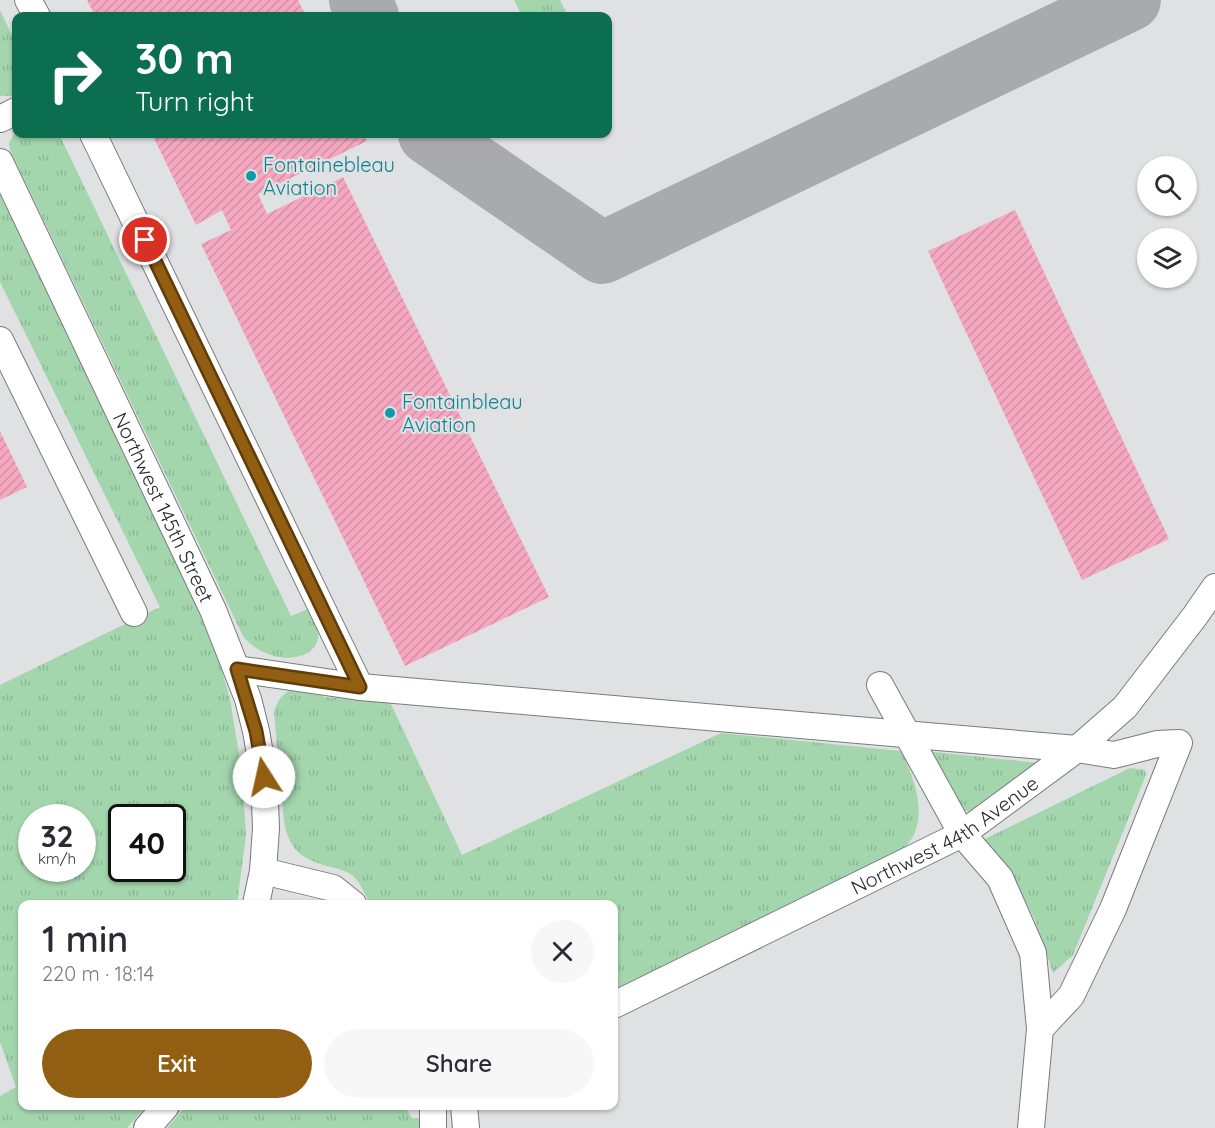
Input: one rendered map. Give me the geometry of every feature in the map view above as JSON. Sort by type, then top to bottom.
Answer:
[{"type":"street","points":[[95,138],[360,687]]},
{"type":"street","name":"Northwest 145th Street","points":[[0,162],[208,599],[237,669],[256,731],[264,777],[266,828],[263,871]]},
{"type":"street","points":[[0,340],[134,613]]},
{"type":"street","name":"Northwest 44th Avenue","points":[[618,1003],[962,834],[1077,749],[1125,707],[1195,616],[1215,586]]},
{"type":"street","points":[[237,669],[360,687],[1077,749],[1114,755],[1157,744],[1179,743],[1113,909],[1071,996],[1040,1029]]},
{"type":"street","points":[[879,685],[962,834],[1000,878],[1033,953],[1040,1029],[1030,1128]]},
{"type":"street","points":[[257,900],[263,871],[333,888],[348,900]]},
{"type":"street","points":[[147,1128],[163,1110]]},
{"type":"street","points":[[433,1110],[434,1128]]},
{"type":"street","points":[[464,1110],[466,1128]]},
{"type":"green space","points":[[514,0],[560,0],[566,12],[520,12]]},
{"type":"green space","points":[[0,10],[12,36],[12,96],[0,96]]},
{"type":"green space","points":[[12,137],[61,138],[291,616],[308,609],[318,632],[317,642],[309,652],[288,658],[274,656],[249,643],[243,636],[10,150],[9,143]]},
{"type":"green space","points":[[0,194],[196,601],[219,661],[230,699],[242,773],[246,835],[238,900],[18,900],[18,1110],[143,1110],[127,1128],[0,1128],[0,1096],[16,1087],[0,1042],[0,685],[160,607],[0,282]]},
{"type":"green space","points":[[296,687],[321,694],[324,697],[390,702],[462,855],[721,733],[901,751],[916,790],[919,817],[916,830],[899,852],[618,989],[618,900],[368,900],[351,874],[313,861],[299,853],[290,840],[284,821],[274,713],[281,697]]},
{"type":"green space","points":[[925,751],[1039,763],[971,812],[958,809]]},
{"type":"green space","points":[[1130,768],[1145,770],[1146,775],[1073,955],[1053,973],[1028,906],[984,843],[985,839]]},
{"type":"green space","points":[[183,1110],[407,1110],[412,1118],[420,1118],[421,1128],[167,1128]]},
{"type":"building","points":[[87,0],[298,0],[304,12],[93,12]]},
{"type":"building","name":"Fontainbleau Aviation","points":[[154,138],[365,138],[367,141],[258,194],[267,214],[343,177],[549,597],[405,666],[201,244],[231,230],[222,210],[196,225]]},
{"type":"building","points":[[1015,210],[1169,539],[1082,580],[928,251]]},
{"type":"building","points":[[0,431],[27,487],[0,500]]},
{"type":"taxiway","points":[[360,0],[366,12]]},
{"type":"taxiway","points":[[435,138],[602,253],[1130,0]]},
{"type":"place","name":"Fontainebleau Aviation","points":[[251,176]]},
{"type":"place","name":"Fontainbleau Aviation","points":[[390,413]]},
{"type":"route","points":[[145,240],[360,687],[237,669],[256,731],[264,777]]}]
